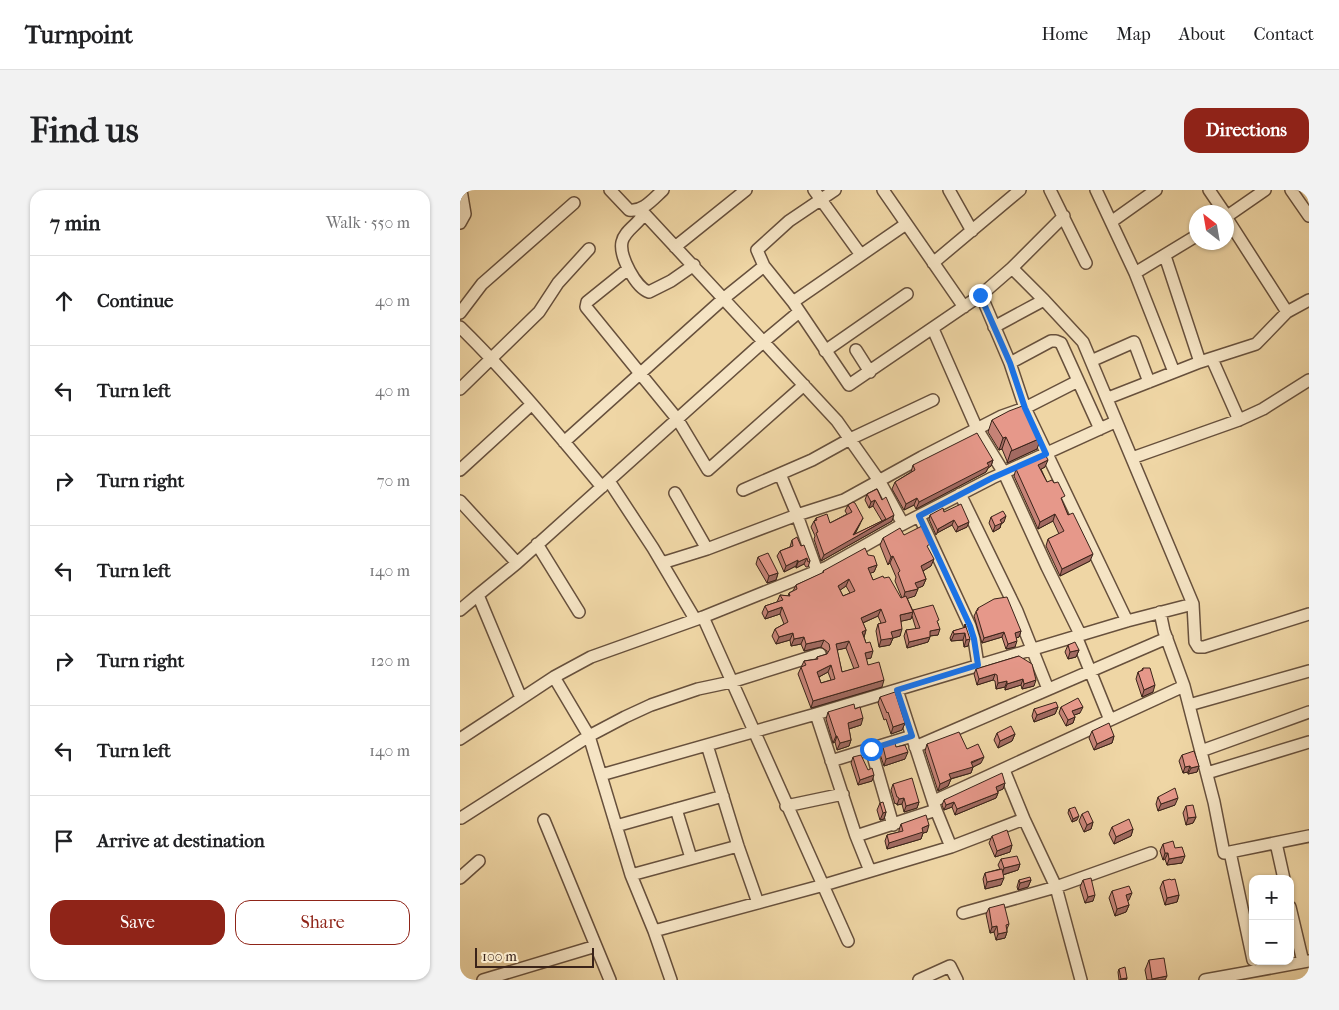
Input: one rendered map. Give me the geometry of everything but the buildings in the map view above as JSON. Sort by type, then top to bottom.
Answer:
[{"type":"street","points":[[460,223],[465,214],[461,190]]},
{"type":"street","points":[[610,190],[629,210],[640,210],[663,190]]},
{"type":"street","points":[[675,247],[746,190]]},
{"type":"street","points":[[814,190],[861,255]]},
{"type":"street","points":[[836,190],[789,221],[757,250],[764,266],[796,307],[849,385],[980,295],[1012,268],[1064,216]]},
{"type":"street","points":[[883,190],[964,307]]},
{"type":"street","points":[[933,262],[1020,190]]},
{"type":"street","points":[[1050,190],[1086,263]]},
{"type":"street","points":[[1096,190],[1135,273],[1174,372]]},
{"type":"street","points":[[1111,222],[1156,190]]},
{"type":"street","points":[[1209,190],[1219,205]]},
{"type":"street","points":[[1234,212],[1265,190]]},
{"type":"street","points":[[1291,190],[1309,216]]},
{"type":"street","points":[[950,191],[972,231]]},
{"type":"street","points":[[460,312],[482,284],[574,203]]},
{"type":"street","points":[[640,210],[837,421],[880,482],[903,524]]},
{"type":"street","points":[[640,210],[641,218],[626,233],[622,242],[622,251],[628,269],[642,288],[648,292],[671,281],[694,266]]},
{"type":"street","points":[[460,610],[517,563],[536,544],[678,420],[764,342],[796,307],[861,255],[906,224]]},
{"type":"street","points":[[1234,228],[1287,312]]},
{"type":"street","points":[[1135,273],[1189,241]]},
{"type":"street","points":[[460,389],[539,312],[558,283],[589,249]]},
{"type":"street","points":[[1165,256],[1200,362]]},
{"type":"street","points":[[564,442],[723,299],[764,266]]},
{"type":"street","points":[[1012,268],[1083,342],[1193,604],[1195,642],[1198,647],[1204,647],[1309,614]]},
{"type":"street","points":[[628,269],[586,305],[678,420],[708,470],[804,385]]},
{"type":"street","points":[[825,351],[907,294]]},
{"type":"street","points":[[980,295],[1010,363],[1025,408],[1127,621]]},
{"type":"street","points":[[994,327],[1044,300]]},
{"type":"street","points":[[1108,398],[1200,362],[1256,344],[1287,312],[1309,300]]},
{"type":"street","points":[[460,327],[491,358],[564,442],[606,484],[699,618],[731,682],[848,941]]},
{"type":"street","points":[[933,329],[977,430],[1004,473],[1078,635],[1110,720]]},
{"type":"street","points":[[1010,363],[1051,341],[1061,343],[1100,429]]},
{"type":"street","points":[[1091,361],[1134,342],[1149,382]]},
{"type":"street","points":[[856,350],[870,372]]},
{"type":"street","points":[[1212,359],[1239,420]]},
{"type":"street","points":[[1132,458],[1239,420],[1263,409],[1309,380]]},
{"type":"street","points":[[662,563],[844,500],[1002,416],[1025,408],[1078,381]]},
{"type":"street","points":[[743,490],[812,460],[850,439],[933,400]]},
{"type":"street","points":[[460,470],[532,404]]},
{"type":"street","points":[[460,739],[554,676],[591,657],[699,618],[826,567],[960,494],[1115,422]]},
{"type":"street","points":[[780,474],[817,571]]},
{"type":"street","points":[[675,493],[707,549]]},
{"type":"street","points":[[960,494],[1017,612],[1048,689]]},
{"type":"street","points":[[460,500],[517,563]]},
{"type":"street","points":[[919,516],[970,626],[978,665]]},
{"type":"street","points":[[536,544],[579,612]]},
{"type":"street","points":[[478,595],[521,698]]},
{"type":"street","points":[[601,775],[707,746],[1078,635],[1193,604]]},
{"type":"street","points":[[1160,612],[1184,686],[1224,853],[1309,836]]},
{"type":"street","points":[[831,761],[871,749],[914,742],[1048,689],[1167,638]]},
{"type":"street","points":[[461,818],[589,736],[651,705],[698,689],[731,682],[820,654]]},
{"type":"street","points":[[1189,705],[1309,671]]},
{"type":"street","points":[[554,676],[589,736],[631,874],[672,980]]},
{"type":"street","points":[[856,836],[893,825],[935,806],[1004,770],[1184,686]]},
{"type":"street","points":[[897,690],[935,806],[951,847]]},
{"type":"street","points":[[1201,751],[1309,712]]},
{"type":"street","points":[[816,714],[856,836],[870,872]]},
{"type":"street","points":[[1206,773],[1309,742]]},
{"type":"street","points":[[707,746],[758,903]]},
{"type":"street","points":[[871,749],[893,825]]},
{"type":"street","points":[[1004,770],[1024,819],[1056,887],[1081,980]]},
{"type":"street","points":[[786,806],[843,794]]},
{"type":"street","points":[[616,826],[723,796]]},
{"type":"street","points":[[676,809],[691,858]]},
{"type":"street","points":[[654,931],[870,872],[951,847],[1024,819]]},
{"type":"street","points":[[544,820],[610,980]]},
{"type":"street","points":[[1276,843],[1283,875]]},
{"type":"street","points":[[631,874],[738,846]]},
{"type":"street","points":[[1230,852],[1249,941]]},
{"type":"street","points":[[963,913],[1056,887],[1151,854]]},
{"type":"street","points":[[460,878],[479,861]]},
{"type":"street","points":[[1294,920],[1306,961]]},
{"type":"street","points":[[483,980],[596,946]]},
{"type":"street","points":[[1205,980],[1251,965]]},
{"type":"street","points":[[920,980],[950,966],[957,980]]},
{"type":"route","points":[[871,749],[912,736],[897,690],[978,665],[970,626],[919,516],[992,478],[1046,454],[1025,408],[1010,363],[980,295]]}]
